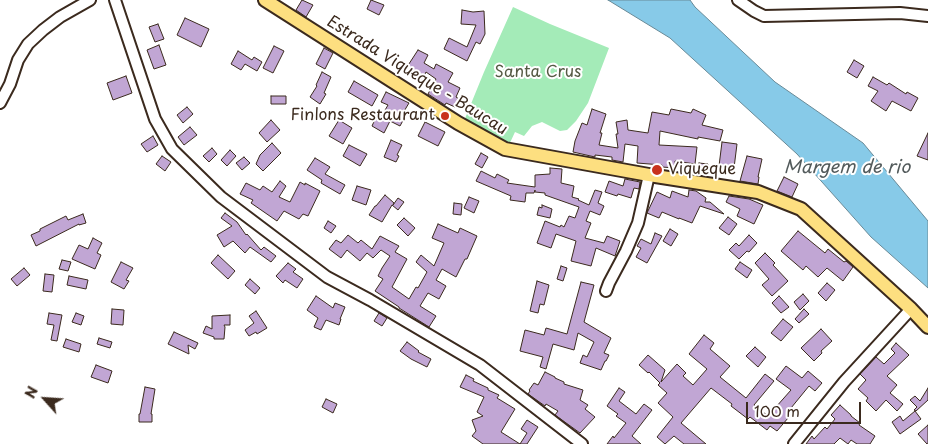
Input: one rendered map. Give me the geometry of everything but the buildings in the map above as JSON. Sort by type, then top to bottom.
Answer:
[{"type":"main road","name":"Estrada Viqueque - Baucau","points":[[265,0],[458,123],[505,149],[649,175],[758,192],[801,209],[911,309],[928,328]]},
{"type":"street","points":[[0,103],[10,84],[18,60],[28,44],[60,17],[90,0]]},
{"type":"street","points":[[115,0],[155,119],[172,149],[221,197],[326,276],[480,365],[582,444]]},
{"type":"street","points":[[738,0],[764,16],[900,13],[928,16]]},
{"type":"street","points":[[606,291],[638,224],[649,175]]},
{"type":"street","points":[[794,444],[844,382],[911,309]]},
{"type":"green space","name":"Santa Crus","points":[[513,7],[609,48],[588,103],[576,121],[567,130],[560,131],[542,122],[532,126],[524,136],[515,132],[509,145],[464,121]]},
{"type":"water","name":"Margem de rio","points":[[608,0],[690,0],[695,7],[775,82],[863,143],[928,221],[928,288],[871,237],[797,154],[670,38]]},
{"type":"place","name":"Finlons Restaurant","points":[[445,116]]},
{"type":"place","name":"Viqueque","points":[[657,170]]}]
